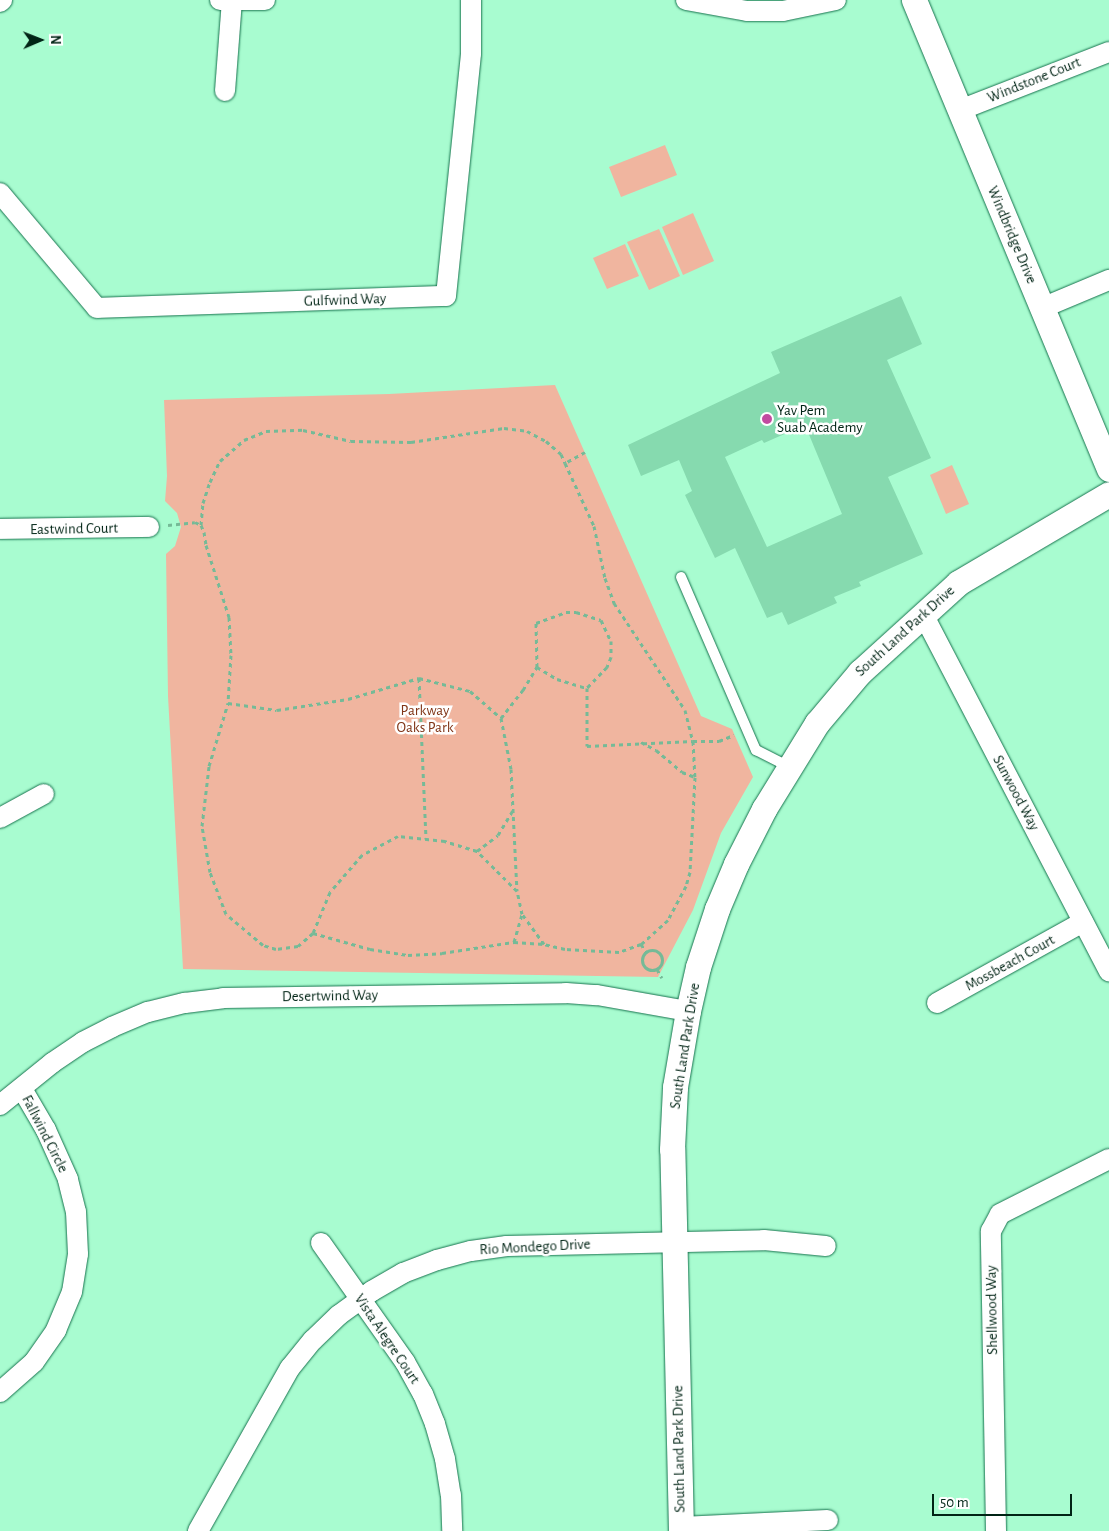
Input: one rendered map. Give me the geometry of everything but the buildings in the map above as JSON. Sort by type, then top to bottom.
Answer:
[{"type":"street","points":[[225,91],[225,1],[265,0]]},
{"type":"street","name":"Gulfwind Way","points":[[0,193],[97,308],[446,296],[471,53],[471,0]]},
{"type":"street","points":[[686,0],[747,11],[783,11],[836,0]]},
{"type":"street","name":"Windbridge Drive","points":[[914,0],[1109,469]]},
{"type":"street","name":"Windstone Court","points":[[960,110],[1109,52]]},
{"type":"street","points":[[1042,308],[1109,280]]},
{"type":"street","name":"South Land Park Drive","points":[[681,1529],[672,1149],[675,1087],[688,1011],[698,967],[717,909],[736,864],[764,809],[817,723],[849,683],[876,655],[958,583],[982,567],[1109,494]]},
{"type":"street","name":"Eastwind Court","points":[[0,529],[14,531],[149,528]]},
{"type":"street","name":"Sunwood Way","points":[[922,614],[1109,972]]},
{"type":"street","points":[[0,818],[44,794]]},
{"type":"street","name":"Mossbeach Court","points":[[937,1003],[1083,922]]},
{"type":"street","name":"Desertwind Way","points":[[0,1106],[52,1063],[83,1042],[112,1026],[148,1012],[185,1003],[223,998],[566,993],[597,995],[688,1011]]},
{"type":"street","name":"Fallwind Circle","points":[[0,1392],[34,1362],[56,1330],[72,1292],[78,1254],[76,1212],[68,1179],[46,1130],[22,1089]]},
{"type":"street","name":"Shellwood Way","points":[[996,1531],[991,1231],[1000,1214],[1109,1159]]},
{"type":"street","name":"Rio Mondego Drive","points":[[198,1531],[290,1368],[313,1340],[339,1315],[360,1299],[404,1273],[437,1260],[471,1251],[507,1246],[764,1240],[826,1246]]},
{"type":"street","name":"Vista Alegre Court","points":[[322,1243],[405,1362],[423,1394],[435,1424],[447,1468],[451,1495],[452,1531]]},
{"type":"street","points":[[681,1529],[828,1520]]},
{"type":"lane","points":[[681,577],[756,750],[790,768]]},
{"type":"path","points":[[313,932],[370,949],[408,955],[442,953],[514,942],[544,944],[565,949],[620,952],[641,944],[668,920],[686,886],[691,858],[695,777],[693,741],[685,710],[614,602],[605,578],[594,526],[561,454],[546,441],[527,431],[504,428],[411,442],[352,440],[303,430],[266,431],[244,440],[220,462],[210,482],[203,503],[201,525],[229,617],[231,655],[228,703],[209,766],[202,826],[210,872],[226,914],[263,945],[276,949],[298,946],[313,932],[330,892],[362,855],[398,836],[445,841],[477,851],[517,891]]},
{"type":"path","points":[[565,463],[585,452]]},
{"type":"path","points":[[176,524],[195,522],[201,525]]},
{"type":"path","points":[[500,718],[523,690],[537,667],[536,623],[566,612],[576,612],[600,620],[611,641],[610,657],[598,679],[587,688]]},
{"type":"path","points":[[537,667],[557,679],[587,688]]},
{"type":"path","points":[[228,703],[277,710],[348,699],[419,678],[470,691],[500,718],[511,769],[517,891],[522,914],[544,944]]},
{"type":"path","points":[[419,678],[426,839]]},
{"type":"path","points":[[587,688],[587,746],[641,742],[719,741],[734,735]]},
{"type":"path","points":[[641,742],[656,750],[682,772],[695,777]]},
{"type":"path","points":[[477,851],[498,835],[514,807]]},
{"type":"path","points":[[514,942],[522,914]]},
{"type":"path","points":[[641,944],[646,952]]},
{"type":"path","points":[[652,950],[660,955],[662,961],[656,969],[650,970],[645,966],[643,957],[646,952],[652,950]]},
{"type":"path","points":[[656,969],[662,978]]},
{"type":"green space","points":[[665,145],[677,175],[621,197],[609,167]]},
{"type":"green space","points":[[693,213],[714,261],[683,275],[662,227]]},
{"type":"green space","points":[[659,229],[680,276],[649,290],[627,242]]},
{"type":"green space","points":[[625,244],[639,276],[607,289],[593,258]]},
{"type":"green space","name":"Parkway Oaks Park","points":[[555,385],[701,716],[732,729],[753,777],[721,833],[693,910],[658,977],[183,969],[168,696],[166,554],[175,546],[181,527],[177,513],[165,501],[167,476],[164,400],[389,394]]},
{"type":"green space","points":[[952,465],[969,504],[946,514],[930,475]]},
{"type":"place","name":"Yav Pem Suab Academy","points":[[767,419]]}]
